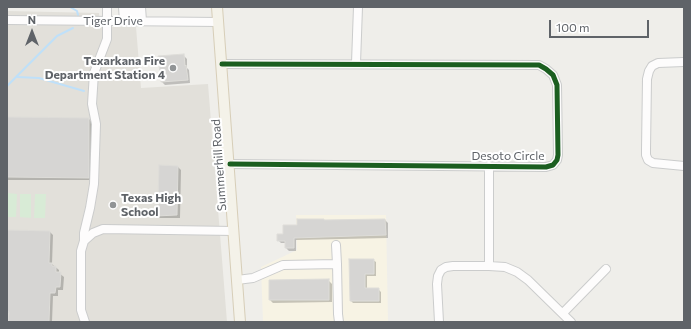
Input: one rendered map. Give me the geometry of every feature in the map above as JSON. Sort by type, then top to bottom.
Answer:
[{"type":"main road","name":"Summerhill Road","points":[[217,7],[230,164],[240,322]]},
{"type":"street","points":[[86,322],[81,310],[82,252],[84,232],[94,184],[96,124],[92,104],[94,73],[107,39],[107,7]]},
{"type":"street","points":[[123,7],[133,21]]},
{"type":"street","points":[[129,7],[133,21]]},
{"type":"street","points":[[133,21],[135,7]]},
{"type":"street","points":[[133,21],[141,7]]},
{"type":"street","points":[[356,63],[358,7]]},
{"type":"street","name":"Tiger Drive","points":[[7,20],[218,22]]},
{"type":"street","points":[[684,62],[658,63],[652,66],[649,71],[647,79],[646,155],[648,160],[659,165],[684,166]]},
{"type":"street","name":"Desoto Circle","points":[[222,64],[356,63],[539,65],[553,76],[556,85],[558,155],[553,165],[546,167],[230,164]]},
{"type":"street","points":[[489,166],[489,266]]},
{"type":"street","points":[[84,241],[92,233],[103,229],[234,231]]},
{"type":"street","points":[[336,245],[338,314],[340,322]]},
{"type":"street","points":[[237,280],[250,279],[283,265],[337,264]]},
{"type":"street","points":[[439,322],[437,284],[441,270],[446,267],[453,266],[505,267],[516,272],[528,280],[571,322]]},
{"type":"street","points":[[563,313],[606,269]]},
{"type":"shaded area","name":"Texas High School","points":[[7,11],[99,13],[100,27],[136,27],[141,88],[208,84],[227,322],[7,322]]},
{"type":"shaded area","points":[[296,215],[386,215],[388,322],[263,322],[261,267],[297,250]]},
{"type":"green space","points":[[7,193],[17,194],[16,217],[7,217]]},
{"type":"green space","points":[[20,194],[31,194],[31,218],[20,217]]},
{"type":"green space","points":[[35,194],[46,194],[45,218],[34,218]]},
{"type":"building","name":"Texarkana Fire Department Station 4","points":[[184,54],[188,80],[161,82],[158,56]]},
{"type":"building","points":[[7,117],[89,118],[89,178],[7,177]]},
{"type":"building","points":[[159,165],[178,166],[177,215],[156,216],[156,205],[158,205]]},
{"type":"building","points":[[297,219],[385,219],[386,235],[294,238],[294,248],[285,248],[285,241],[277,241],[277,234],[283,234],[283,225],[297,225]]},
{"type":"building","points":[[7,230],[50,231],[49,263],[52,263],[52,266],[56,266],[56,272],[61,272],[60,287],[56,287],[55,293],[50,293],[49,322],[8,322]]},
{"type":"building","points":[[349,259],[374,259],[374,274],[365,274],[365,288],[379,288],[379,301],[350,301]]},
{"type":"building","points":[[329,279],[329,300],[269,300],[269,280]]},
{"type":"waterway","points":[[70,7],[77,11],[78,15]]},
{"type":"waterway","points":[[7,86],[57,36],[73,28]]},
{"type":"waterway","points":[[17,77],[39,78],[84,91]]},
{"type":"cycle path","points":[[222,64],[539,65],[553,75],[557,85],[558,155],[557,160],[553,165],[546,167],[230,164]]},
{"type":"place","name":"Texarkana Fire Department Station 4","points":[[173,68]]},
{"type":"place","name":"Texas High School","points":[[113,205]]}]
